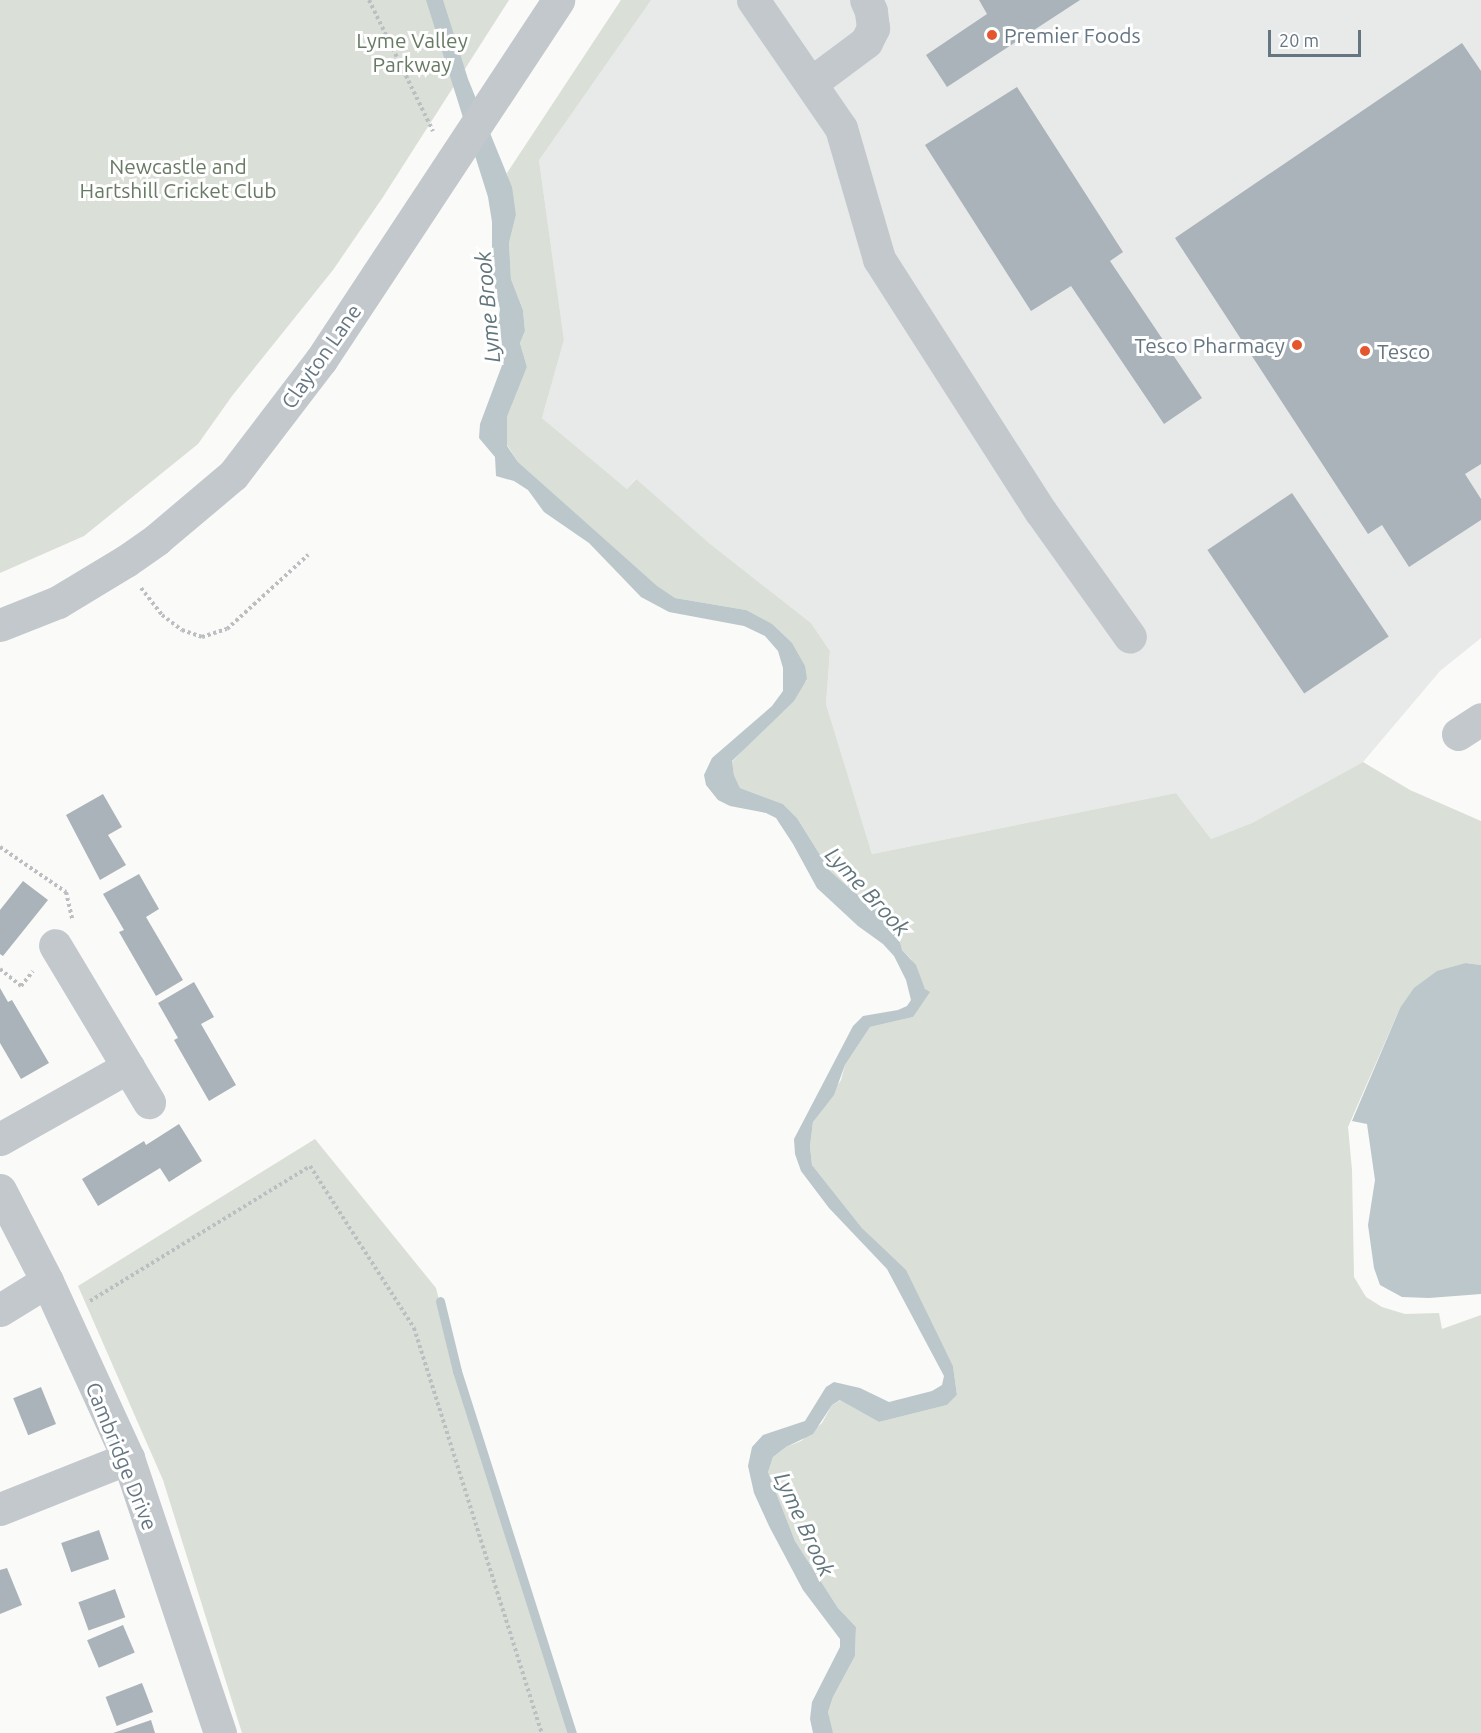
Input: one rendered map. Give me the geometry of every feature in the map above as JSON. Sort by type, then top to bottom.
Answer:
[{"type":"street","name":"Clayton Lane","points":[[0,625],[58,602],[126,561],[157,539],[233,475],[321,360],[558,0]]},
{"type":"street","points":[[753,0],[841,128],[879,259],[1041,512],[1130,637]]},
{"type":"street","points":[[811,83],[866,42],[873,28],[871,11],[866,0]]},
{"type":"street","points":[[55,945],[149,1102]]},
{"type":"street","points":[[0,1139],[128,1067]]},
{"type":"street","name":"Cambridge Drive","points":[[0,1190],[47,1281],[128,1458],[220,1733]]},
{"type":"street","points":[[0,1310],[47,1281]]},
{"type":"street","points":[[0,1509],[128,1458]]},
{"type":"path","points":[[369,0],[372,11],[455,155]]},
{"type":"path","points":[[126,561],[148,600],[162,615],[182,630],[202,637],[227,629],[308,555]]},
{"type":"path","points":[[0,847],[66,892],[73,917],[55,945],[21,986],[0,969]]},
{"type":"path","points":[[64,1318],[310,1167],[414,1328],[542,1733]]},
{"type":"shaded area","points":[[426,0],[443,0],[468,79],[512,187],[516,215],[509,243],[511,279],[523,310],[525,331],[520,343],[527,367],[507,417],[507,446],[518,462],[657,586],[675,598],[746,610],[772,624],[792,643],[805,666],[807,679],[794,701],[732,761],[734,775],[740,788],[783,804],[797,818],[830,871],[855,893],[894,916],[902,950],[916,965],[925,989],[930,992],[913,1017],[870,1027],[845,1065],[834,1095],[813,1122],[810,1146],[812,1165],[862,1228],[906,1270],[953,1366],[957,1395],[947,1405],[879,1422],[840,1400],[832,1405],[813,1434],[786,1447],[773,1457],[768,1472],[795,1541],[838,1608],[856,1627],[855,1656],[833,1697],[828,1712],[833,1733],[813,1733],[810,1719],[812,1702],[840,1647],[840,1639],[803,1590],[754,1493],[748,1466],[752,1447],[763,1435],[805,1421],[826,1387],[834,1382],[860,1388],[889,1402],[932,1391],[942,1385],[944,1376],[887,1269],[829,1208],[801,1171],[795,1154],[794,1139],[853,1026],[863,1016],[898,1010],[907,1006],[911,1000],[906,980],[894,956],[817,888],[776,818],[766,813],[730,806],[718,800],[706,785],[704,775],[712,758],[772,706],[783,691],[783,668],[778,651],[765,636],[744,626],[669,612],[641,597],[589,543],[544,512],[528,490],[514,481],[496,476],[495,457],[479,438],[480,424],[504,360],[498,323],[500,309],[492,275],[492,222],[488,197]]},
{"type":"shaded area","points":[[621,0],[1481,0],[1481,638],[1440,671],[1363,762],[1252,823],[1211,839],[1176,793],[872,854],[826,704],[830,651],[811,623],[709,543],[635,479],[627,489],[542,418],[564,340],[539,160]]},
{"type":"shaded area","points":[[1466,963],[1481,965],[1481,1294],[1429,1298],[1402,1297],[1380,1285],[1374,1268],[1368,1225],[1375,1180],[1367,1124],[1352,1121],[1400,1008],[1414,988],[1437,971]]},
{"type":"green space","name":"Newcastle and Hartshill Cricket Club","points":[[0,0],[509,0],[383,197],[333,270],[232,396],[198,444],[84,536],[0,573]]},
{"type":"green space","points":[[621,0],[651,0],[539,160],[564,340],[542,418],[627,489],[636,479],[709,543],[811,623],[830,651],[826,704],[872,854],[1176,793],[1211,839],[1252,823],[1363,762],[1410,790],[1481,821],[1481,965],[1466,963],[1400,1008],[1348,1127],[1352,1170],[1354,1277],[1366,1297],[1382,1307],[1405,1314],[1439,1313],[1442,1329],[1481,1315],[1481,1733],[833,1733],[831,1729],[828,1712],[833,1697],[855,1656],[856,1627],[838,1608],[795,1541],[768,1472],[773,1457],[786,1447],[801,1441],[822,1423],[832,1405],[841,1400],[879,1422],[947,1405],[957,1395],[953,1366],[926,1314],[883,1249],[862,1228],[812,1165],[810,1146],[813,1122],[841,1080],[845,1065],[870,1027],[913,1017],[925,989],[911,959],[902,950],[894,916],[855,893],[830,871],[797,818],[783,804],[740,788],[734,775],[732,762],[807,680],[746,610],[675,598],[657,587],[518,462],[507,445],[507,417],[527,367],[520,343],[525,331],[523,310],[511,279],[509,243],[516,215],[507,173]]},
{"type":"green space","points":[[315,1139],[436,1288],[457,1371],[572,1733],[242,1733],[163,1480],[78,1286]]},
{"type":"building","name":"Premier Foods","points":[[979,0],[1080,0],[947,87],[926,55],[987,14]]},
{"type":"building","name":"Tesco","points":[[1462,43],[1481,71],[1481,464],[1465,474],[1481,499],[1481,520],[1409,567],[1382,525],[1368,534],[1175,238]]},
{"type":"building","points":[[1017,87],[1123,252],[1110,261],[1202,398],[1164,424],[1071,286],[1031,311],[925,145]]},
{"type":"building","points":[[1292,493],[1389,636],[1304,693],[1207,550]]},
{"type":"building","points":[[103,794],[122,827],[108,835],[126,865],[100,880],[66,815]]},
{"type":"building","points":[[139,874],[159,909],[146,917],[183,980],[156,996],[119,932],[124,930],[103,894]]},
{"type":"building","points":[[23,881],[48,900],[3,956],[0,954],[0,910]]},
{"type":"building","points":[[194,982],[214,1017],[201,1024],[236,1085],[209,1101],[174,1040],[178,1038],[158,1003]]},
{"type":"building","points":[[0,988],[8,1002],[12,1000],[49,1063],[21,1079],[0,1043]]},
{"type":"building","points":[[179,1124],[202,1161],[169,1182],[160,1168],[98,1206],[82,1179],[144,1141],[146,1145]]},
{"type":"building","points":[[41,1387],[56,1424],[28,1435],[13,1398]]},
{"type":"building","points":[[99,1530],[109,1559],[71,1572],[61,1543]]},
{"type":"building","points":[[7,1568],[22,1605],[0,1614],[0,1570]]},
{"type":"building","points":[[115,1589],[125,1617],[89,1631],[78,1602]]},
{"type":"building","points":[[123,1625],[135,1653],[99,1668],[87,1640]]},
{"type":"building","points":[[142,1683],[153,1712],[117,1726],[106,1697]]},
{"type":"building","points":[[151,1720],[155,1733],[113,1733]]},
{"type":"waterway","points":[[440,1301],[457,1371],[572,1733]]},
{"type":"place","name":"Premier Foods","points":[[992,35]]},
{"type":"place","name":"Tesco Pharmacy","points":[[1297,345]]},
{"type":"place","name":"Tesco","points":[[1365,351]]},
{"type":"park label","name":"Lyme Valley Parkway","points":[[412,52]]},
{"type":"water label","name":"Lyme Brook","points":[[487,307]]},
{"type":"water label","name":"Lyme Brook","points":[[868,891]]},
{"type":"water label","name":"Lyme Brook","points":[[805,1524]]}]
